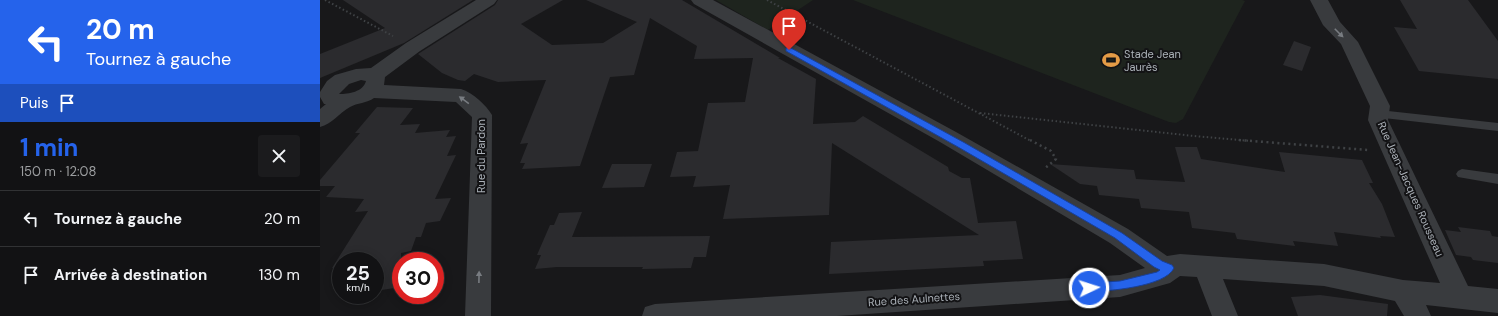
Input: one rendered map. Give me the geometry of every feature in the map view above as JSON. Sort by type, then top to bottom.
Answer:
[{"type":"street","points":[[320,120],[332,94],[341,81],[375,67],[413,47],[488,0]]},
{"type":"street","points":[[700,0],[1028,183],[1119,236],[1158,264],[1169,268],[1180,265],[1324,274],[1403,291],[1498,301]]},
{"type":"street","name":"Rue Jean-Jacques Rousseau","points":[[1319,0],[1332,25],[1349,42],[1380,106],[1378,120],[1459,296]]},
{"type":"street","points":[[332,94],[354,99],[413,47]]},
{"type":"street","name":"Rue du Pardon","points":[[353,75],[361,74],[371,84],[461,96],[482,115],[478,316]]},
{"type":"street","points":[[1206,267],[1224,316]]},
{"type":"street","name":"Rue des Aulnettes","points":[[655,316],[1120,286],[1160,275],[1169,268]]},
{"type":"street","points":[[1403,291],[1418,316]]},
{"type":"lane","points":[[1379,114],[1498,127]]},
{"type":"lane","points":[[1462,174],[1498,179]]},
{"type":"path","points":[[325,0],[413,47]]},
{"type":"path","points":[[767,0],[1051,152],[1056,159],[1028,183]]},
{"type":"path","points":[[980,113],[1194,136],[1392,152]]},
{"type":"shaded area","points":[[716,0],[813,0],[768,30]]},
{"type":"shaded area","name":"Stade Jean Jaurès","points":[[853,0],[1245,1],[1183,119],[1176,123],[1169,122]]},
{"type":"building","points":[[343,0],[473,0],[404,43],[320,78],[320,54],[385,28]]},
{"type":"building","points":[[498,0],[563,0],[521,24],[552,45],[603,43],[637,22],[586,0],[682,0],[780,58],[778,58],[816,79],[813,124],[855,122],[863,116],[948,167],[949,171],[962,178],[970,178],[978,223],[1016,221],[1023,259],[983,261],[984,266],[829,274],[831,242],[979,235],[832,143],[829,215],[723,219],[730,185],[693,187],[696,176],[670,177],[677,152],[698,151],[708,103],[745,102],[753,58],[694,59],[697,46],[650,18],[634,75],[610,77],[580,166],[522,169],[525,163],[520,163],[528,143],[520,144],[546,80],[498,82],[474,74],[465,81],[458,80],[442,73],[418,54],[495,5]]},
{"type":"building","points":[[1400,0],[1468,0],[1498,41],[1498,79],[1419,71],[1394,27],[1417,29]]},
{"type":"building","points":[[1294,41],[1311,47],[1302,71],[1283,65]]},
{"type":"building","points":[[377,107],[413,108],[400,125],[420,124],[415,133],[450,130],[446,137],[456,136],[447,156],[456,155],[435,199],[451,198],[440,221],[426,223],[421,237],[416,237],[411,251],[392,252],[392,288],[384,290],[384,252],[342,252],[368,211],[355,212],[364,199],[326,197],[335,186],[320,186],[320,180],[360,133],[355,133]]},
{"type":"building","points":[[1175,147],[1197,147],[1201,159],[1285,172],[1279,152],[1362,160],[1373,183],[1369,183],[1382,204],[1395,237],[1380,236],[1381,238],[1334,232],[1338,246],[1293,241],[1295,246],[1237,239],[1235,233],[1192,228],[1189,212],[1141,208],[1139,199],[1099,195],[1097,186],[1080,184],[1050,164],[1134,170],[1136,179],[1185,182]]},
{"type":"building","points":[[612,164],[652,164],[644,187],[602,188]]},
{"type":"building","points":[[582,212],[572,237],[710,236],[706,257],[694,257],[691,268],[642,269],[643,267],[557,267],[535,269],[541,255],[537,255],[550,225],[554,225],[559,213]]},
{"type":"building","points":[[1458,227],[1490,231],[1492,236],[1498,237],[1498,263],[1473,260],[1471,257],[1456,255],[1445,230],[1461,232]]},
{"type":"building","points":[[1320,295],[1388,304],[1387,316],[1298,316],[1291,297]]},
{"type":"place","name":"Stade Jean Jaurès","points":[[1111,60]]},
{"type":"route","points":[[789,50],[962,145],[1119,236],[1158,264],[1169,268],[1160,275],[1120,286],[1089,288]]}]
